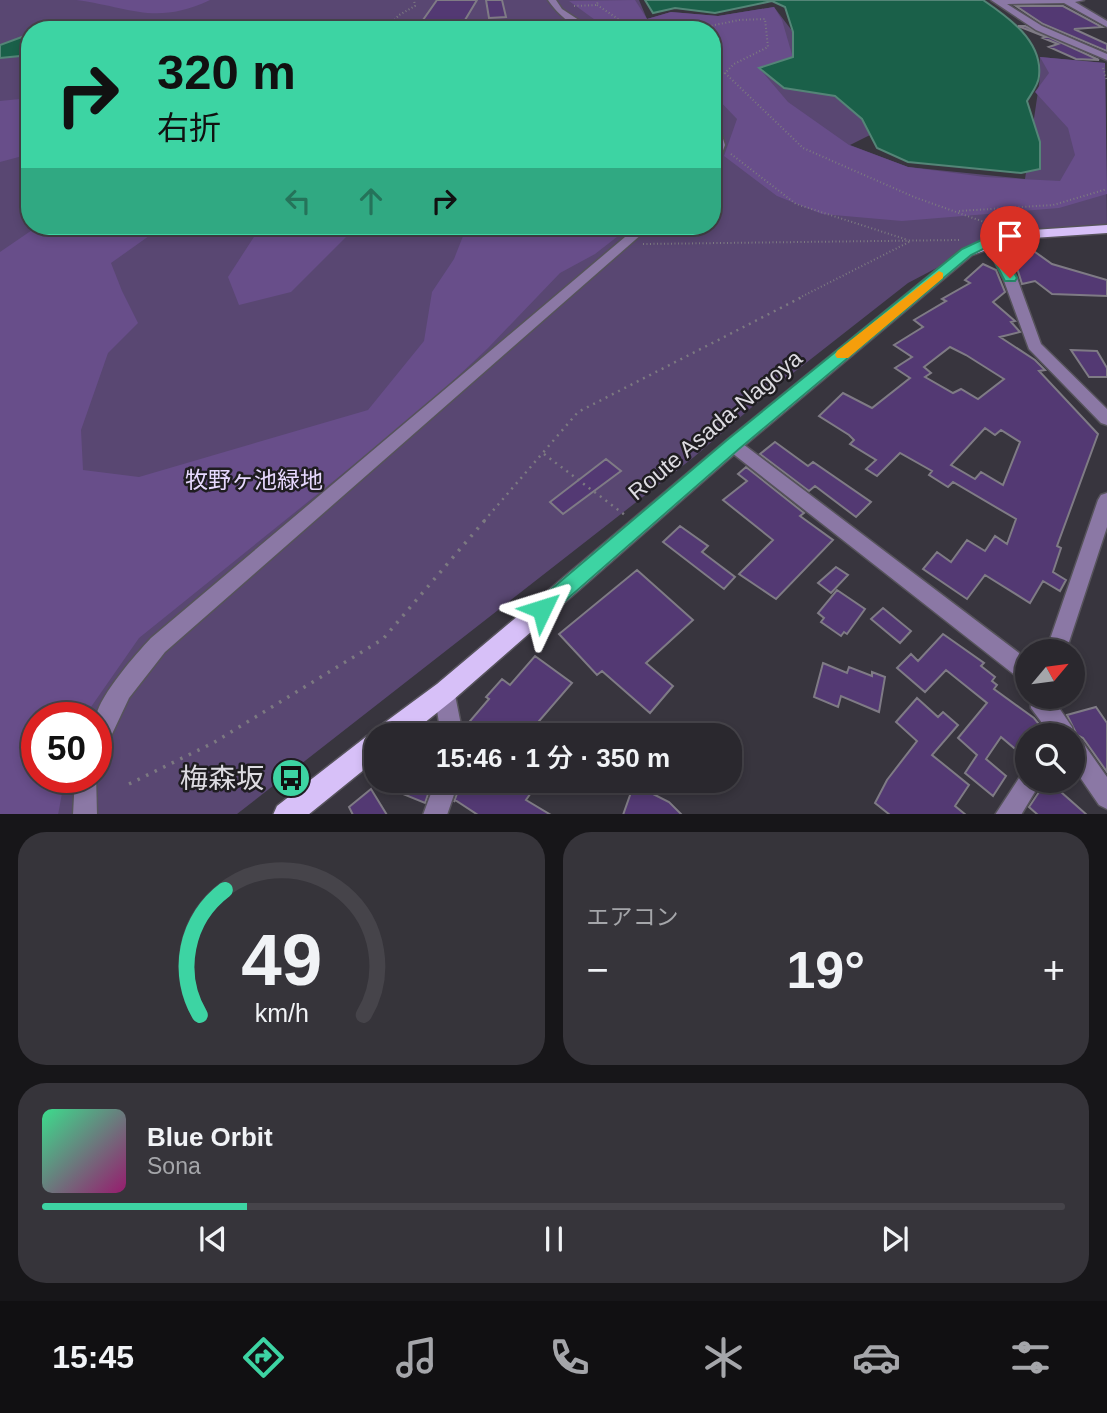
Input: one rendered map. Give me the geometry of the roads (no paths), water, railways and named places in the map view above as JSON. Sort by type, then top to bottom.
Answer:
[{"type":"main road","name":"Route Asada-Nagoya","points":[[405,723],[445,692],[733,445],[967,252],[990,240],[1019,234],[1106,231]]},
{"type":"main road","points":[[286,814],[364,754]]},
{"type":"street","points":[[1065,0],[1107,25]]},
{"type":"street","points":[[997,1],[1080,0]]},
{"type":"street","points":[[997,1],[1040,28],[1104,60]]},
{"type":"street","points":[[554,3],[578,21]]},
{"type":"street","points":[[112,708],[131,676],[158,645],[634,235]]},
{"type":"street","points":[[990,240],[1010,278],[1034,346],[1107,419]]},
{"type":"street","points":[[733,445],[1015,663]]},
{"type":"street","points":[[1060,639],[1103,525],[1107,500]]},
{"type":"street","points":[[445,692],[450,723]]},
{"type":"street","points":[[1085,765],[1107,797]]},
{"type":"street","points":[[85,814],[86,793]]},
{"type":"street","points":[[435,814],[443,793]]},
{"type":"street","points":[[1007,814],[1022,793]]},
{"type":"place","name":"梅森坂","points":[[291,778]]},
{"type":"park label","name":"牧野ヶ池緑地","points":[[254,480]]}]
